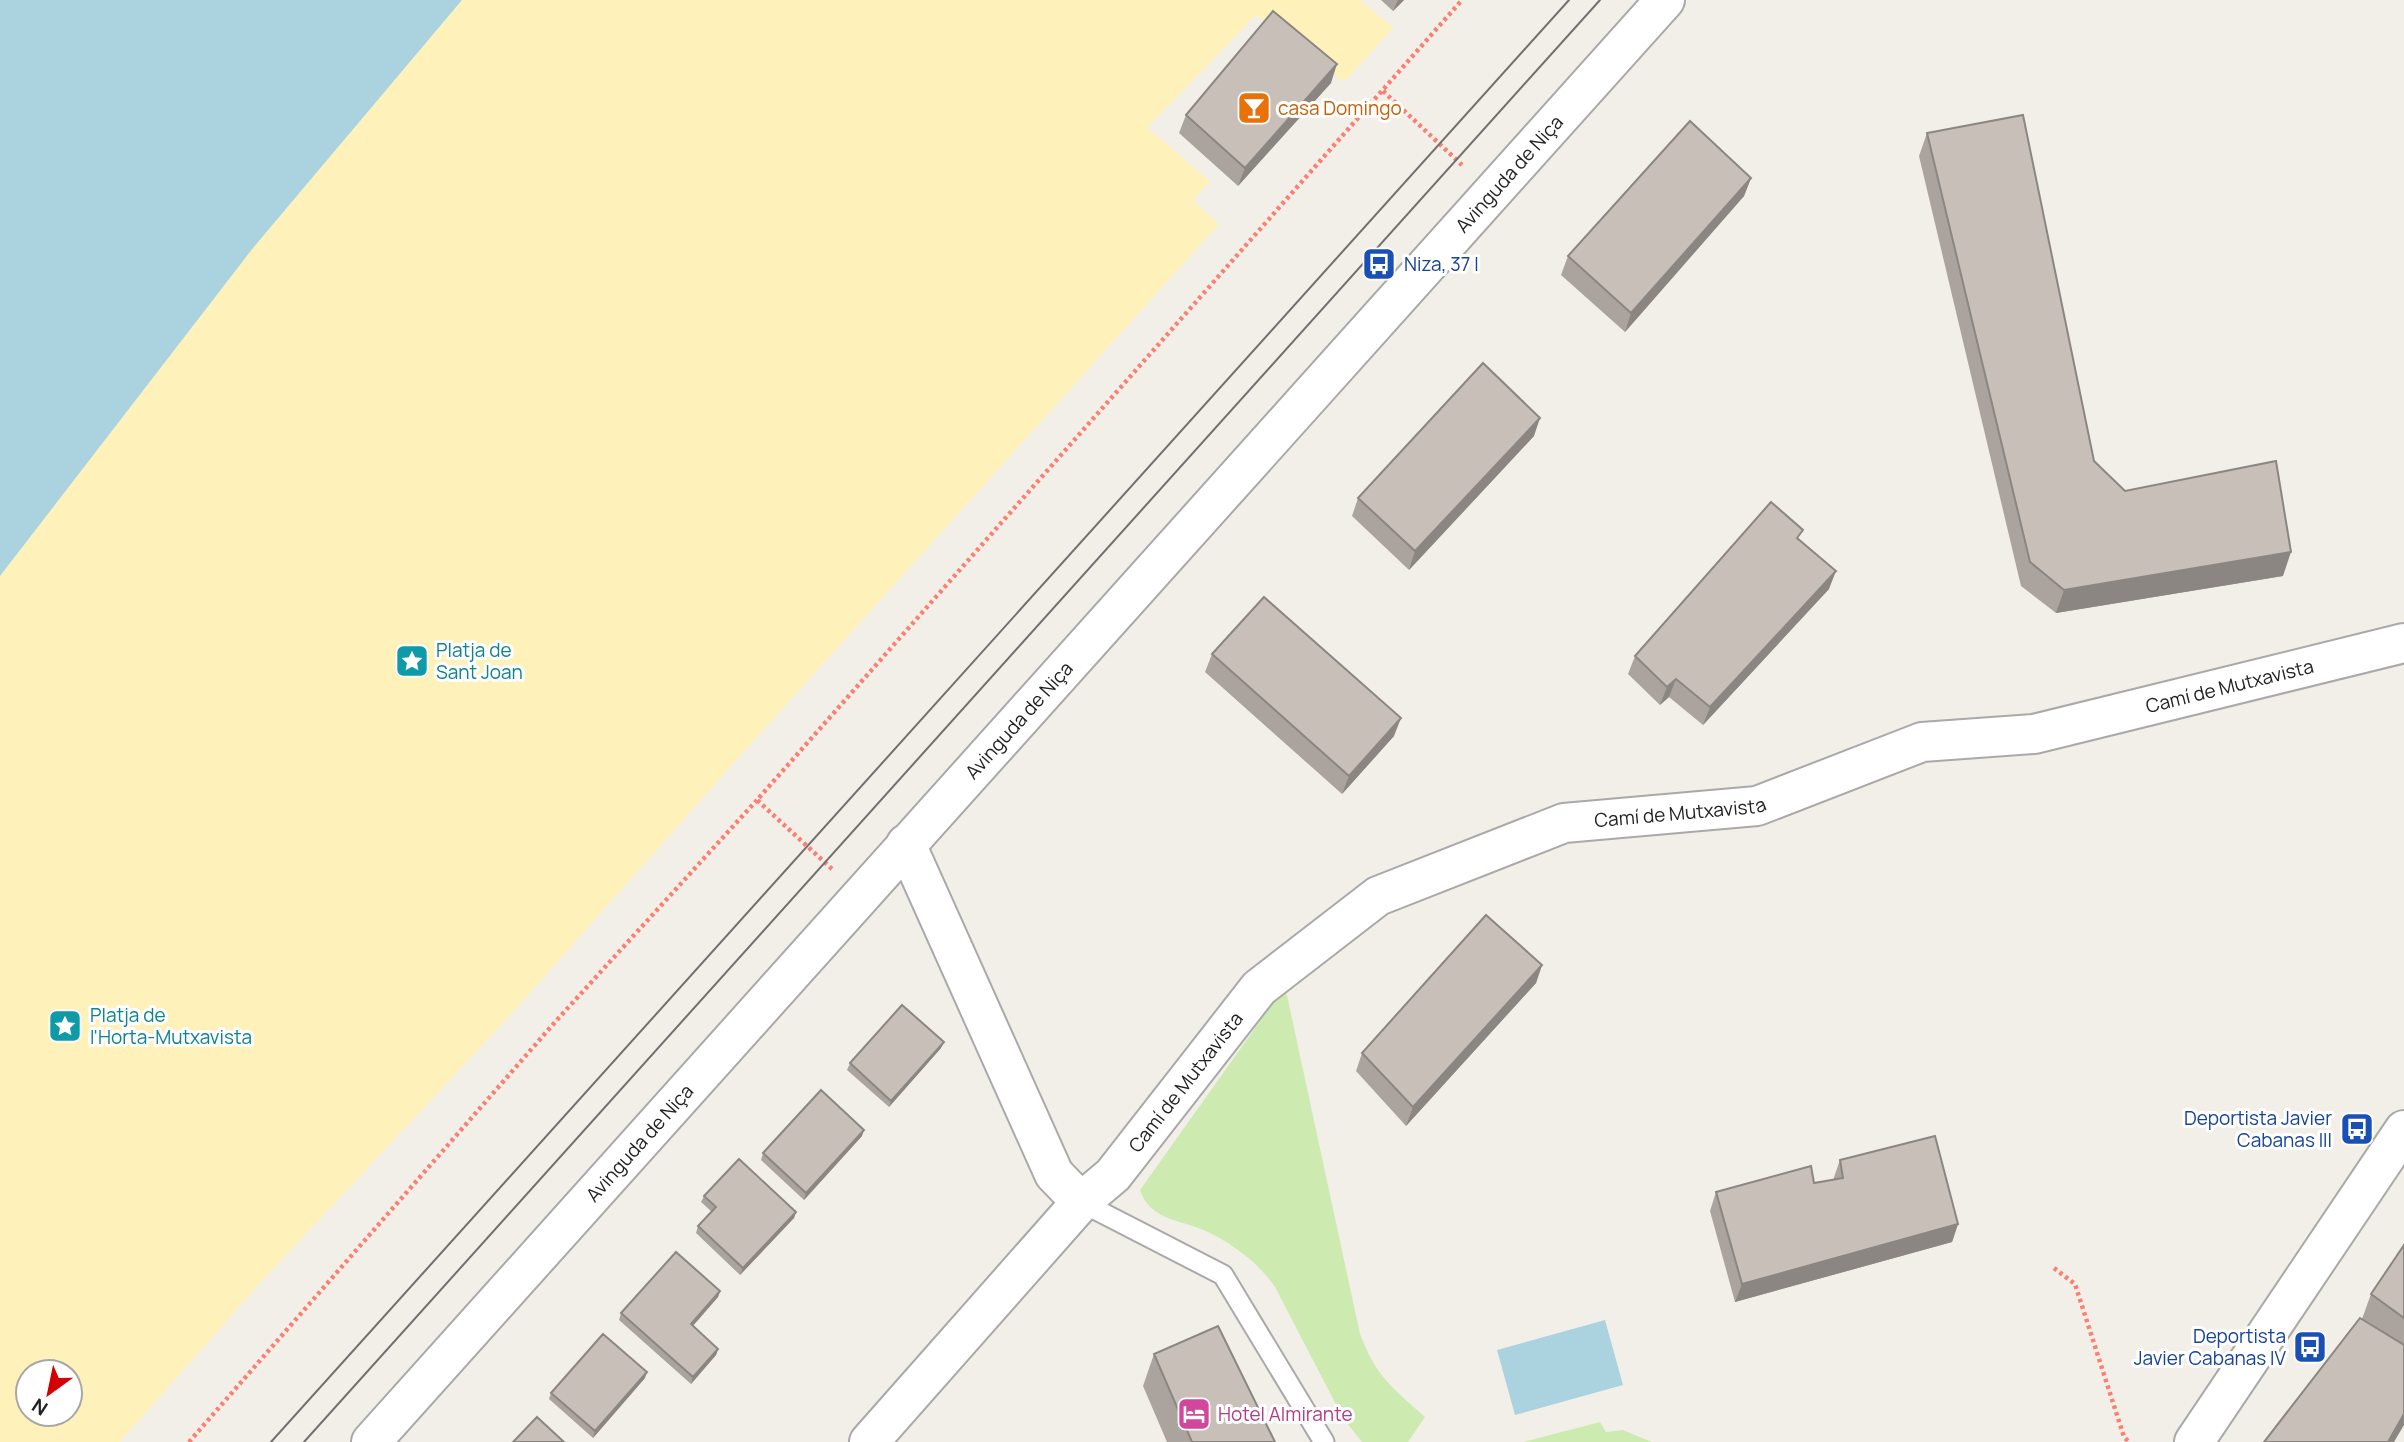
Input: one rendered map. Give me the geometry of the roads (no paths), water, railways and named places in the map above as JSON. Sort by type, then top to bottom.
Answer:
[{"type":"street","name":"Avinguda de Niça","points":[[371,1442],[1665,0]]},
{"type":"street","name":"Camí de Mutxavista","points":[[869,1442],[1081,1202],[1113,1175],[1259,988],[1378,896],[1564,823],[1757,806],[1922,742],[2034,734],[2404,643]]},
{"type":"street","points":[[906,844],[1054,1174],[1081,1202]]},
{"type":"street","points":[[2194,1442],[2404,1130]]},
{"type":"lane","points":[[1081,1202],[1223,1275],[1324,1442]]},
{"type":"water","points":[[0,0],[462,0],[253,248],[0,576]]},
{"type":"water","points":[[1605,1320],[1623,1385],[1515,1415],[1497,1350]]},
{"type":"tram line","points":[[271,1442],[1569,0]]},
{"type":"tram line","points":[[304,1442],[1600,0]]},
{"type":"place","name":"casa Domingo","points":[[1254,108]]},
{"type":"place","name":"Niza, 37 I","points":[[1379,264]]},
{"type":"place","name":"Platja de Sant Joan","points":[[412,661]]},
{"type":"place","name":"Platja de l'Horta-Mutxavista","points":[[65,1026]]},
{"type":"place","name":"Deportista Javier Cabanas III","points":[[2357,1129]]},
{"type":"place","name":"Deportista Javier Cabanas IV","points":[[2310,1347]]},
{"type":"place","name":"Hotel Almirante","points":[[1194,1414]]}]
